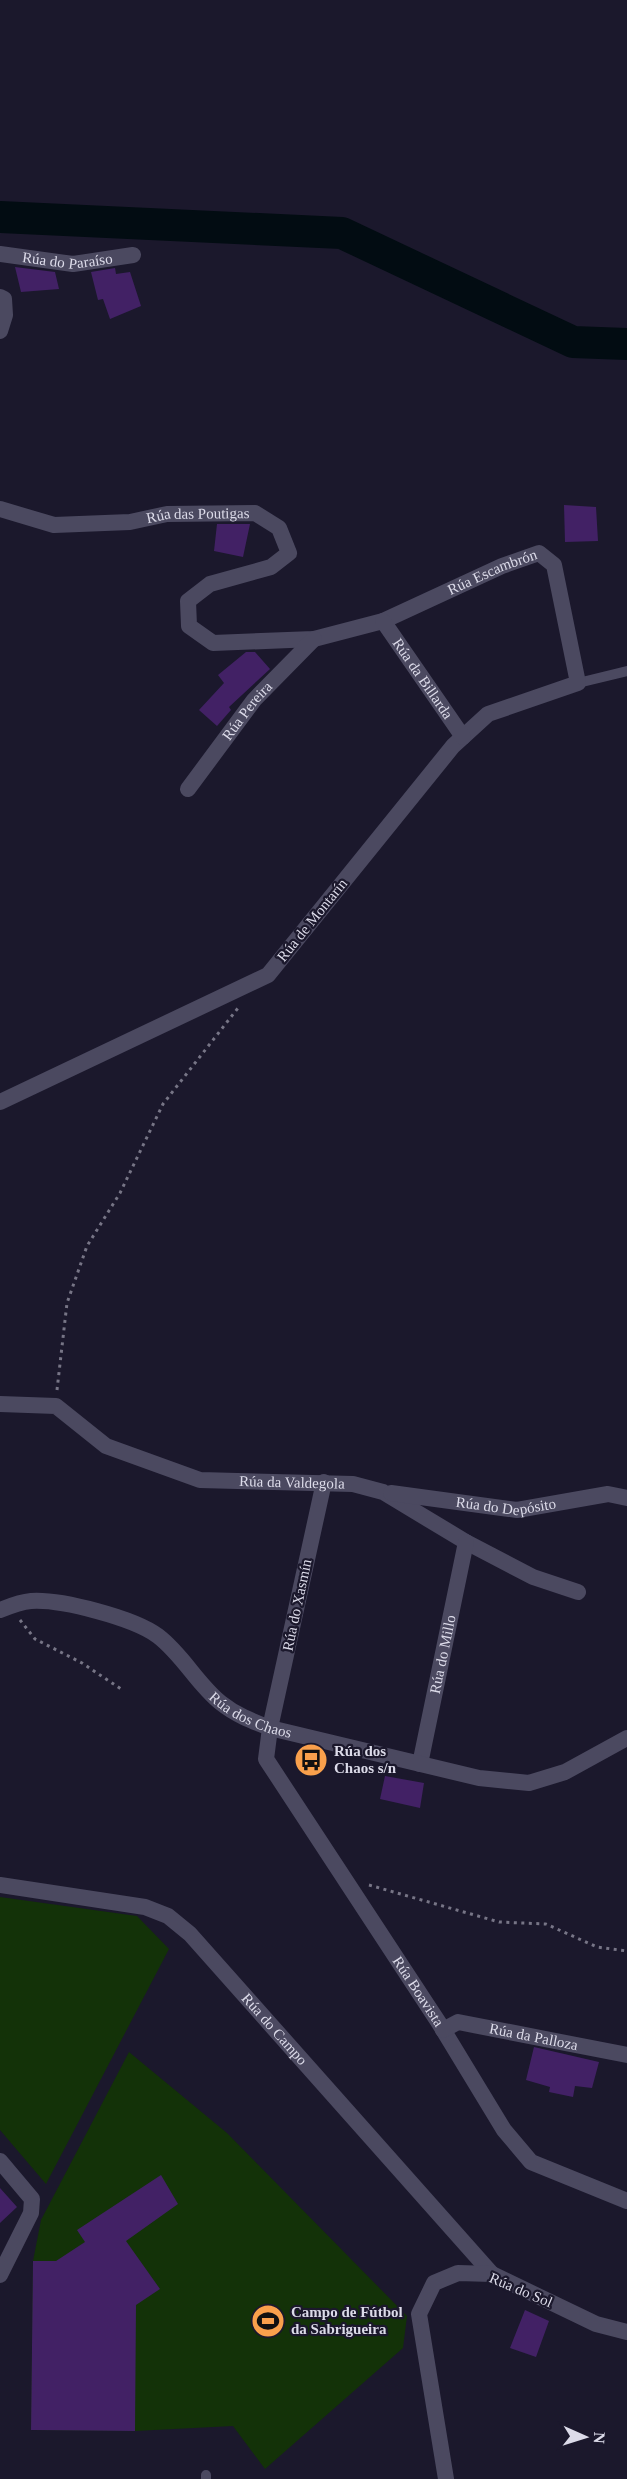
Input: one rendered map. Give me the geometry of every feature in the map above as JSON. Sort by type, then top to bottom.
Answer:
[{"type":"street","name":"Rúa do Paraíso","points":[[0,254],[72,264],[133,255]]},
{"type":"street","points":[[0,297],[4,299],[5,315],[1,326]]},
{"type":"street","name":"Rúa das Poutigas","points":[[0,509],[54,525],[130,522],[166,514],[255,513],[279,528],[289,553],[271,567],[210,584],[188,600],[189,626],[213,643],[314,639]]},
{"type":"street","name":"Rúa Escambrón","points":[[314,639],[383,621],[502,566],[539,553],[554,565],[578,683]]},
{"type":"street","name":"Rúa da Billarda","points":[[383,621],[463,736]]},
{"type":"street","name":"Rúa Pereira","points":[[188,789],[254,700],[314,639]]},
{"type":"street","name":"Rúa de Montarín","points":[[0,1102],[268,975],[463,736],[488,714],[578,683]]},
{"type":"street","points":[[0,1404],[56,1406]]},
{"type":"street","name":"Rúa da Valdegola","points":[[56,1406],[105,1446],[200,1480],[324,1482],[353,1484],[383,1492],[466,1542],[533,1577],[578,1592]]},
{"type":"street","name":"Rúa do Xasmín","points":[[270,1728],[324,1482]]},
{"type":"street","name":"Rúa do Depósito","points":[[383,1492],[517,1510],[608,1494],[627,1498]]},
{"type":"street","name":"Rúa do Millo","points":[[420,1764],[466,1542]]},
{"type":"street","name":"Rúa dos Chaos","points":[[4,1608],[32,1601],[55,1603],[138,1625],[158,1636],[181,1657],[219,1702],[241,1717],[270,1728],[479,1778],[529,1783],[565,1773],[627,1738]]},
{"type":"street","name":"Rúa Boavista","points":[[270,1728],[266,1759],[443,2030],[504,2130],[531,2162],[627,2200]]},
{"type":"street","name":"Rúa do Campo","points":[[0,1885],[145,1907],[168,1916],[190,1934],[492,2274]]},
{"type":"street","name":"Rúa da Palloza","points":[[443,2030],[458,2022],[627,2055]]},
{"type":"street","points":[[0,2161],[32,2199],[31,2213],[0,2275]]},
{"type":"street","name":"Rúa do Sol","points":[[446,2479],[419,2314],[434,2283],[458,2273],[492,2274],[596,2324],[627,2332]]},
{"type":"lane","points":[[578,683],[627,670]]},
{"type":"path","points":[[56,1406],[67,1303],[87,1246],[120,1193],[163,1104],[239,1006]]},
{"type":"path","points":[[4,1608],[35,1639],[82,1663],[124,1691]]},
{"type":"path","points":[[349,1884],[360,1882],[499,1922],[546,1924],[597,1947],[627,1951]]},
{"type":"green space","points":[[0,1897],[137,1916],[169,1949],[46,2184],[0,2130]]},
{"type":"green space","points":[[129,2052],[227,2133],[407,2316],[403,2348],[265,2469],[233,2426],[135,2431],[31,2430],[33,2261],[41,2220]]},
{"type":"building","points":[[15,267],[55,272],[59,289],[21,292]]},
{"type":"building","points":[[115,268],[116,274],[130,272],[141,306],[110,319],[103,299],[98,300],[91,272]]},
{"type":"building","points":[[564,505],[596,507],[598,541],[565,542]]},
{"type":"building","points":[[217,524],[250,524],[243,557],[214,551]]},
{"type":"building","points":[[246,652],[255,652],[270,669],[229,707],[231,710],[217,726],[199,710],[224,683],[218,675]]},
{"type":"building","points":[[385,1776],[424,1783],[420,1808],[380,1799]]},
{"type":"building","points":[[534,2047],[599,2062],[592,2088],[575,2086],[573,2097],[549,2092],[550,2087],[526,2080]]},
{"type":"building","points":[[161,2175],[178,2204],[126,2241],[160,2289],[136,2305],[135,2431],[31,2430],[33,2261],[56,2261],[85,2242],[77,2230]]},
{"type":"building","points":[[0,2188],[17,2207],[0,2223]]},
{"type":"building","points":[[525,2310],[549,2321],[536,2357],[510,2348]]},
{"type":"waterway","points":[[0,217],[342,233],[573,342],[627,344]]},
{"type":"place","name":"Rúa dos Chaos s/n","points":[[311,1760]]},
{"type":"place","name":"Campo de Fútbol da Sabrigueira","points":[[268,2321]]}]
